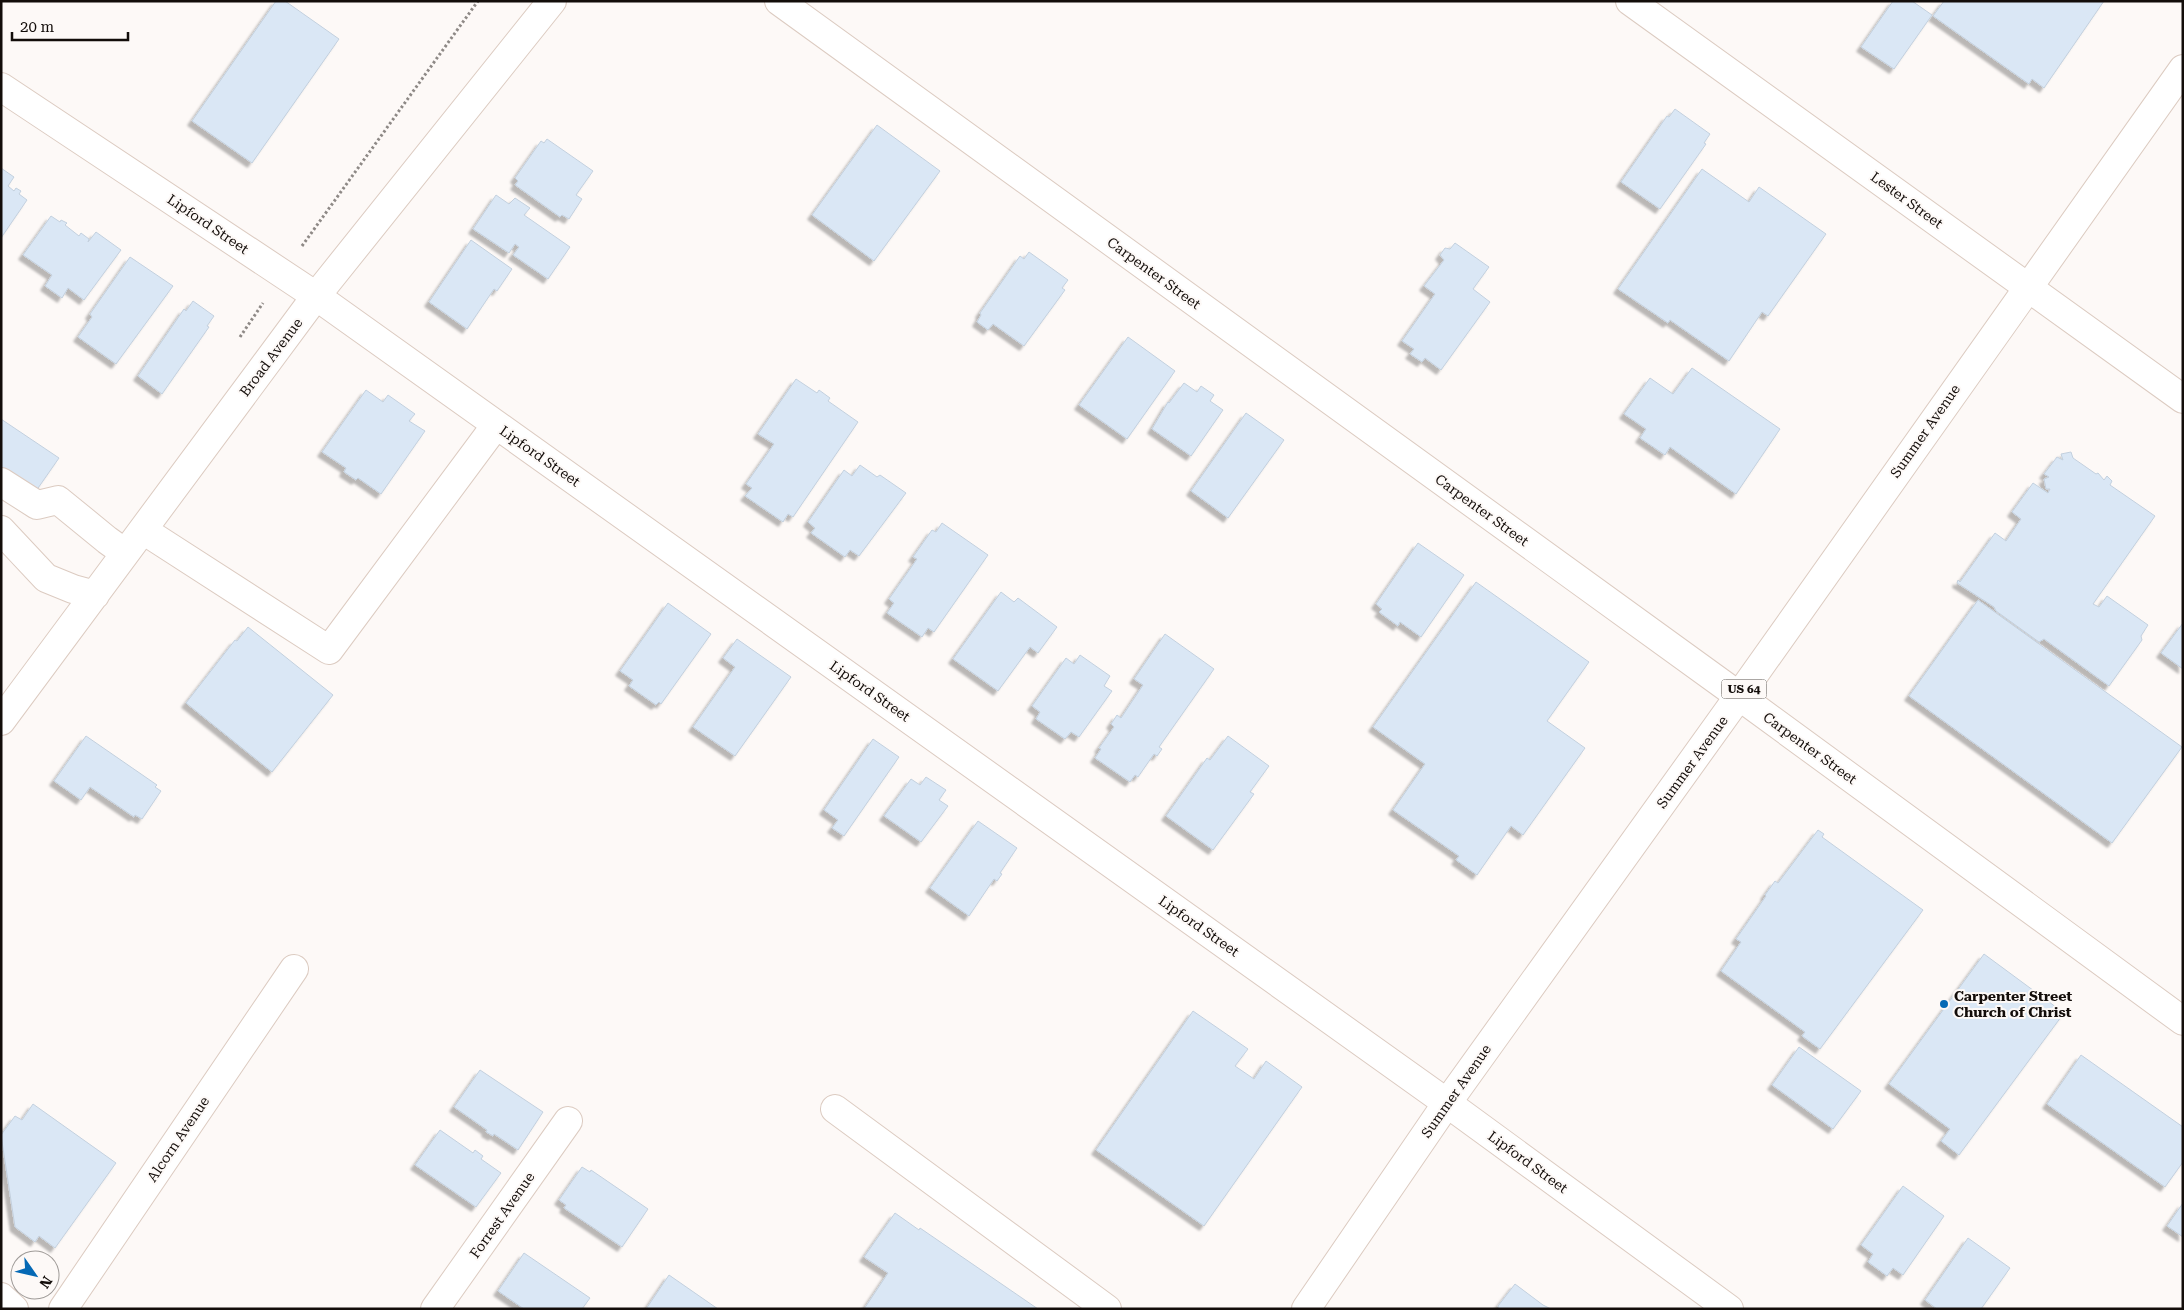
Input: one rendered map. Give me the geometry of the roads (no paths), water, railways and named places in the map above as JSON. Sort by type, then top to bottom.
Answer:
[{"type":"street","name":"Broad Avenue","points":[[1,721],[316,296],[552,1]]},
{"type":"street","name":"Carpenter Street","points":[[779,1],[1739,696],[2183,1021]]},
{"type":"street","name":"Lester Street","points":[[1630,1],[2183,399]]},
{"type":"street","name":"Summer Avenue","points":[[1306,1309],[1447,1103],[1739,696],[2183,69]]},
{"type":"street","name":"Lipford Street","points":[[1,86],[316,296],[1447,1103],[1729,1309]]},
{"type":"street","points":[[143,530],[329,650],[496,425]]},
{"type":"street","points":[[1,482],[37,506],[58,500],[125,553]]},
{"type":"street","points":[[1,530],[46,578],[73,589],[95,595]]},
{"type":"street","name":"Alcorn Avenue","points":[[63,1309],[294,969]]},
{"type":"street","points":[[835,1109],[1107,1309]]},
{"type":"street","name":"Forrest Avenue","points":[[435,1309],[568,1121]]},
{"type":"street","points":[[1,1297],[14,1309]]},
{"type":"place","name":"Carpenter Street Church of Christ","points":[[1944,1004]]}]
